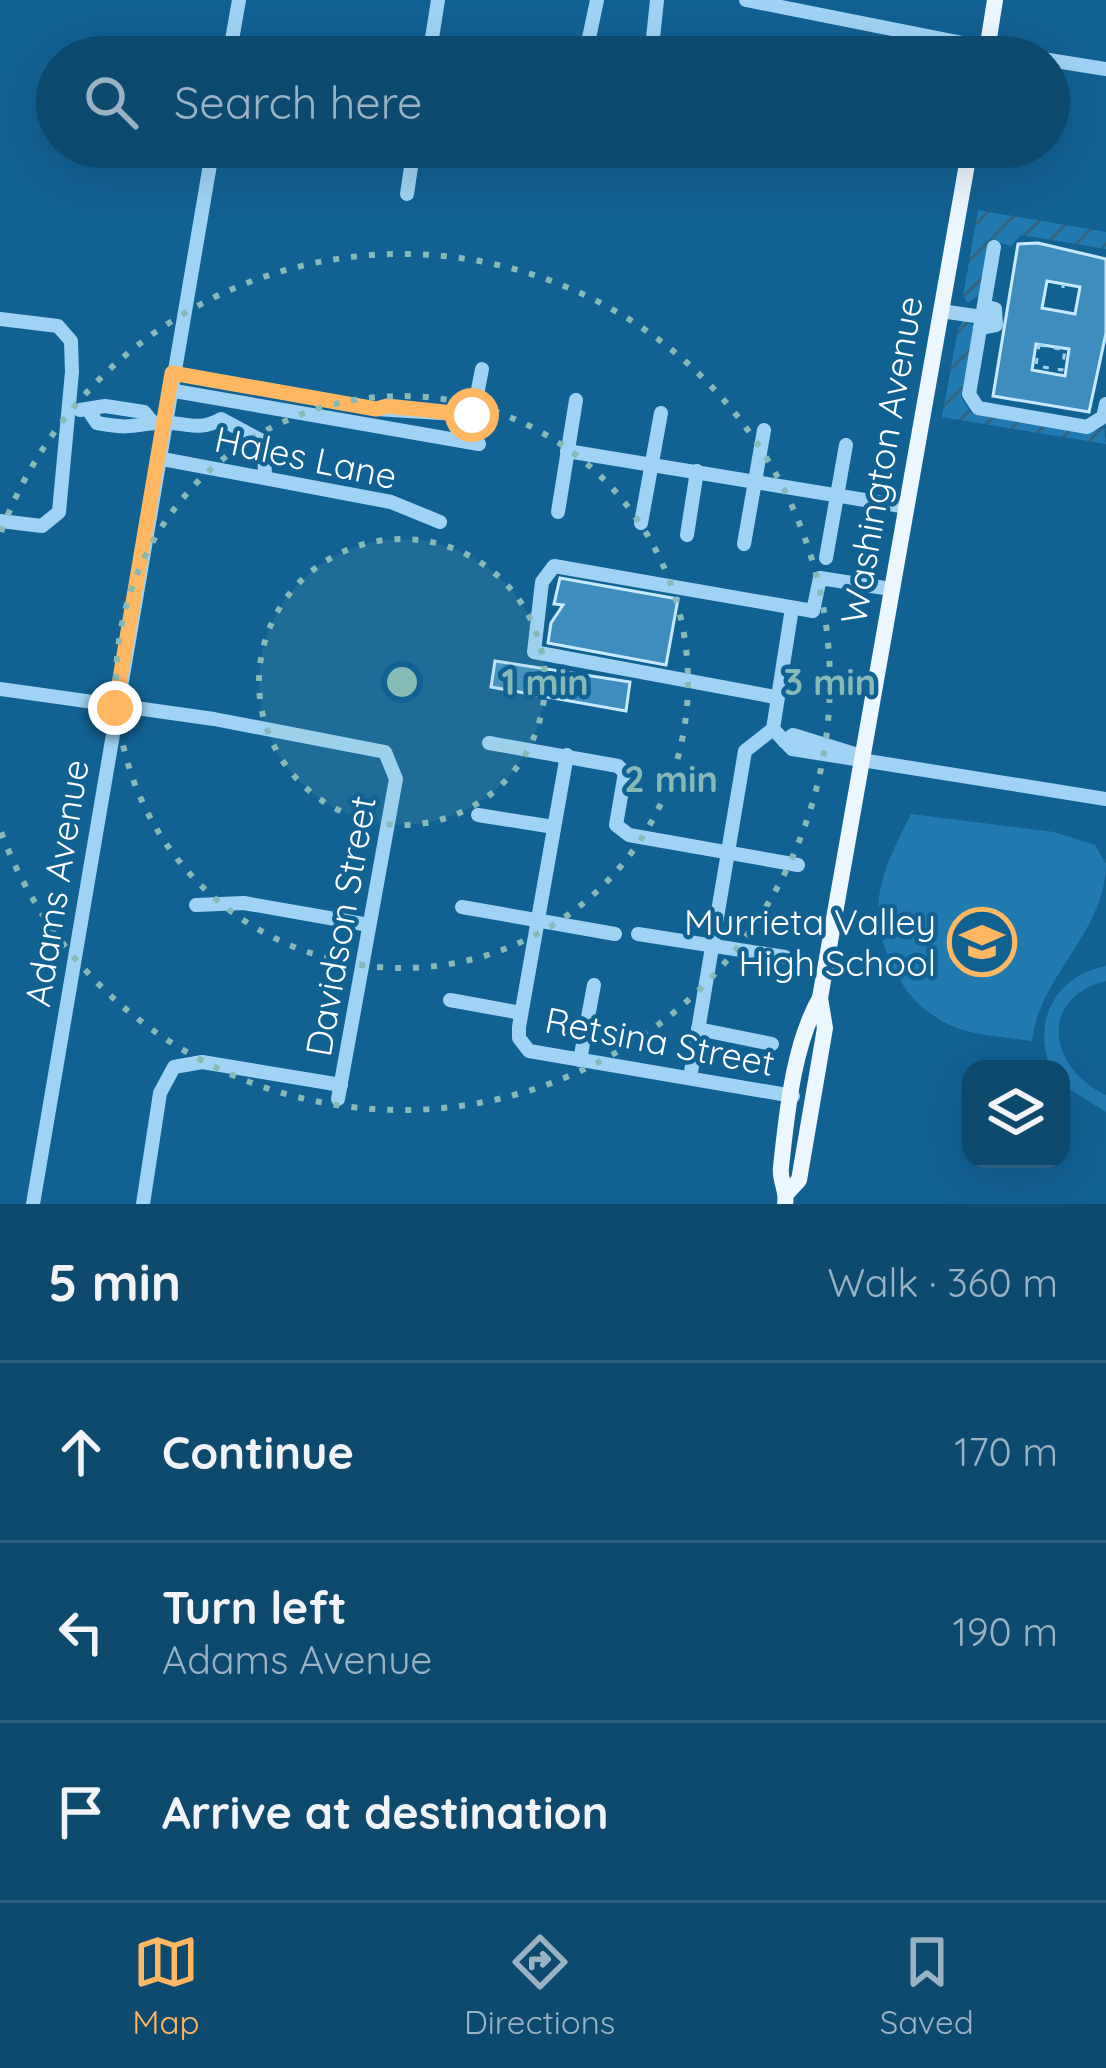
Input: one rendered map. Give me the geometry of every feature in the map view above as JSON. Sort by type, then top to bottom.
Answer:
[{"type":"main road","points":[[989,36],[995,0]]},
{"type":"main road","name":"Washington Avenue","points":[[786,1198],[780,1174],[793,1096],[806,1022],[820,998],[966,168]]},
{"type":"main road","name":"Washington Avenue","points":[[786,1198],[799,1180],[826,1028],[820,998]]},
{"type":"street","points":[[233,36],[239,0]]},
{"type":"street","points":[[432,36],[438,0]]},
{"type":"street","points":[[589,36],[597,0]]},
{"type":"street","points":[[653,36],[657,0]]},
{"type":"street","points":[[755,1],[914,36]]},
{"type":"street","points":[[1070,63],[1106,69]]},
{"type":"street","name":"Adams Avenue","points":[[33,1204],[157,458],[158,423],[169,389],[209,168]]},
{"type":"street","points":[[406,194],[410,168]]},
{"type":"street","points":[[994,247],[969,394],[977,408],[1087,427],[1103,417],[1106,404]]},
{"type":"street","points":[[941,311],[982,317]]},
{"type":"street","points":[[0,319],[58,326],[71,341],[59,512],[42,526],[0,521]]},
{"type":"street","points":[[172,373],[376,409],[387,406],[472,415],[482,369]]},
{"type":"street","points":[[169,389],[479,444]]},
{"type":"street","points":[[558,512],[576,400]]},
{"type":"street","points":[[69,408],[144,412],[158,423]]},
{"type":"street","points":[[116,426],[118,408]]},
{"type":"street","points":[[88,411],[97,423],[138,430],[158,423],[206,429],[220,419],[234,422],[264,442],[265,478]]},
{"type":"street","points":[[641,523],[661,413]]},
{"type":"street","points":[[744,544],[764,430]]},
{"type":"street","points":[[826,558],[846,445]]},
{"type":"street","points":[[567,451],[907,507]]},
{"type":"street","name":"Hales Lane","points":[[157,458],[391,502],[440,522]]},
{"type":"street","points":[[688,535],[697,471]]},
{"type":"street","points":[[776,697],[534,652],[542,582],[554,566],[813,611],[820,578],[891,590]]},
{"type":"street","points":[[792,608],[776,697],[779,735],[792,749],[1106,799]]},
{"type":"street","points":[[0,689],[115,708]]},
{"type":"street","name":"Davidson Street","points":[[115,708],[214,719],[385,752],[397,779],[340,1092],[202,1062],[174,1067],[160,1093],[143,1204]]},
{"type":"street","points":[[690,1078],[745,751],[779,735]]},
{"type":"street","points":[[490,743],[609,763],[625,773],[616,825],[621,831],[798,865]]},
{"type":"street","name":"Retsina Street","points":[[566,755],[519,1038],[529,1051],[793,1096]]},
{"type":"street","points":[[478,815],[554,827]]},
{"type":"street","points":[[196,905],[244,903],[369,925]]},
{"type":"street","points":[[462,907],[615,934]]},
{"type":"street","points":[[638,934],[784,957]]},
{"type":"street","points":[[580,1060],[594,985]]},
{"type":"street","points":[[450,1000],[521,1013]]},
{"type":"street","points":[[698,1029],[772,1043]]},
{"type":"path","points":[[1040,345],[1066,350],[1062,370],[1048,371],[1036,366],[1040,345]]},
{"type":"shaded area","points":[[978,210],[1106,232],[1106,249],[1021,235],[1011,246],[990,239],[979,295],[968,303],[963,297]]},
{"type":"shaded area","points":[[964,320],[974,326],[961,397],[971,413],[1083,433],[1104,428],[1106,444],[942,417],[958,329]]},
{"type":"shaded area","points":[[911,814],[1054,832],[1095,845],[1106,864],[1095,911],[1046,996],[1032,1041],[974,1033],[944,1022],[916,1001],[896,973],[878,911],[884,874]]},
{"type":"shaded area","points":[[1106,966],[1106,981],[1069,1003],[1060,1018],[1059,1035],[1068,1060],[1048,1060],[1044,1034],[1052,1003],[1061,990],[1088,971]]},
{"type":"shaded area","points":[[1070,1064],[1106,1095],[1106,1112],[1070,1090]]},
{"type":"building","points":[[1038,243],[1106,259],[1106,333],[1089,412],[993,396],[1018,244]],"holes":[[[1047,281],[1080,287],[1075,314],[1042,308]],[[1036,344],[1069,349],[1065,376],[1032,370]]]},
{"type":"building","points":[[560,578],[678,599],[666,665],[548,643],[551,623],[563,605],[554,604]]},
{"type":"building","points":[[495,661],[630,682],[626,711],[491,687]]},
{"type":"place","name":"Murrieta Valley High School","points":[[982,942]]},
{"type":"route","points":[[115,708],[172,373],[376,409],[387,406],[472,415]]}]
